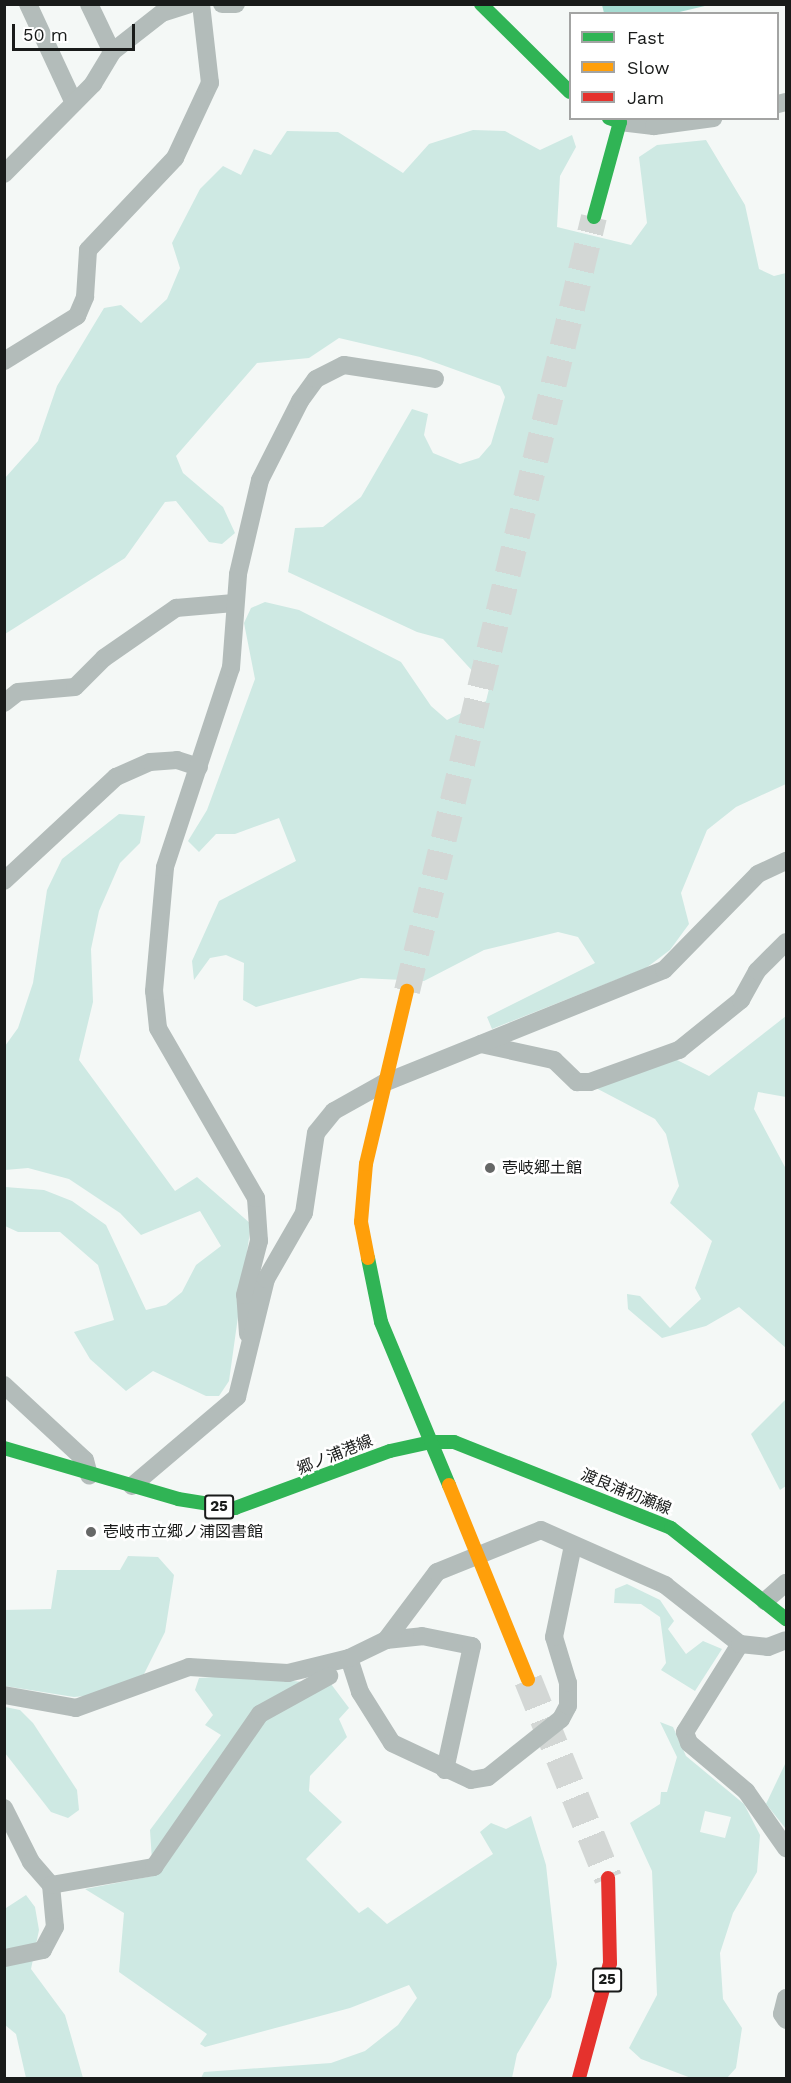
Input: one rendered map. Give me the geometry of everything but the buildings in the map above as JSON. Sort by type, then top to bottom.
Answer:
[{"type":"main road","points":[[481,4],[569,92]]},
{"type":"main road","points":[[594,217],[614,120]]},
{"type":"main road","points":[[408,991],[366,1164],[363,1247],[381,1322],[528,1680]]},
{"type":"main road","name":"郷ノ浦港線","points":[[4,1448],[89,1475],[213,1507],[250,1506],[390,1451],[431,1442]]},
{"type":"main road","name":"渡良浦初瀬線","points":[[431,1442],[454,1442],[671,1528],[786,1619]]},
{"type":"main road","name":"25","points":[[579,2079],[610,1963],[613,1924],[608,1878]]},
{"type":"street","points":[[28,4],[74,103]]},
{"type":"street","points":[[89,4],[112,52]]},
{"type":"street","points":[[4,174],[105,70],[112,52],[162,13],[189,4]]},
{"type":"street","points":[[4,361],[77,316],[85,297],[88,250],[175,158],[210,82],[201,4]]},
{"type":"street","points":[[222,4],[236,4]]},
{"type":"street","points":[[614,120],[654,126],[698,120]]},
{"type":"street","points":[[248,1334],[245,1295],[260,1241],[256,1198],[247,1175],[167,1051],[155,1011],[165,867],[231,668],[234,603],[244,535],[260,480],[316,379],[344,365],[435,379]]},
{"type":"street","points":[[4,703],[18,692],[75,687],[104,658],[176,608],[234,603]]},
{"type":"street","points":[[4,881],[117,777],[150,762],[177,760],[199,767]]},
{"type":"street","points":[[132,1486],[231,1407],[248,1334],[266,1279],[304,1213],[316,1133],[334,1111],[384,1083],[664,970],[758,874],[786,861]]},
{"type":"street","points":[[482,1044],[554,1060],[576,1082],[590,1082],[679,1050],[741,1000],[757,971],[786,942]]},
{"type":"street","points":[[4,1385],[85,1460],[89,1475]]},
{"type":"street","points":[[51,1885],[154,1867],[260,1714],[320,1677],[350,1665],[386,1641],[427,1580],[448,1567],[541,1530],[665,1585],[740,1644],[768,1647],[786,1640]]},
{"type":"street","points":[[350,1665],[392,1743],[445,1770],[471,1780],[488,1777],[561,1719],[568,1706],[568,1683],[554,1637],[573,1545]]},
{"type":"street","points":[[765,1601],[786,1583]]},
{"type":"street","points":[[386,1641],[422,1636],[472,1646],[445,1770]]},
{"type":"street","points":[[740,1644],[684,1732],[689,1743],[746,1791],[786,1848]]},
{"type":"street","points":[[4,1695],[76,1708],[189,1667],[288,1673],[350,1665]]},
{"type":"street","points":[[4,1808],[31,1862],[51,1885],[55,1927],[43,1950],[4,1959]]},
{"type":"street","points":[[786,1998],[782,2014],[786,2020]]},
{"type":"shaded area","points":[[602,4],[709,5],[679,12],[604,12]]},
{"type":"shaded area","points":[[473,130],[505,131],[540,150],[572,135],[576,147],[560,176],[557,227],[631,245],[647,223],[639,157],[657,145],[706,140],[745,205],[759,269],[774,276],[786,273],[786,784],[736,807],[707,830],[681,893],[689,924],[670,950],[646,968],[492,1029],[487,1017],[595,963],[578,937],[558,932],[484,950],[424,981],[361,978],[256,1007],[243,1000],[244,963],[226,955],[210,958],[194,980],[192,961],[219,901],[296,861],[279,818],[235,834],[216,834],[199,852],[188,841],[207,810],[255,679],[244,623],[251,608],[265,602],[299,610],[401,662],[431,706],[447,720],[486,701],[489,689],[443,639],[417,632],[288,572],[295,528],[323,527],[361,497],[412,409],[428,414],[424,435],[433,453],[460,464],[479,458],[491,444],[505,397],[500,386],[420,357],[339,338],[309,358],[257,363],[176,456],[183,473],[223,507],[235,533],[222,544],[209,542],[176,501],[165,502],[125,558],[5,634],[5,478],[38,441],[57,386],[104,308],[121,305],[141,323],[167,299],[180,268],[172,243],[200,189],[223,166],[241,175],[254,149],[271,155],[287,131],[338,132],[403,173],[429,144]]},
{"type":"shaded area","points":[[119,814],[145,816],[140,843],[120,863],[99,911],[91,949],[93,1002],[79,1060],[175,1191],[197,1177],[251,1224],[229,1381],[219,1396],[206,1396],[153,1371],[126,1391],[90,1359],[74,1332],[114,1320],[98,1265],[60,1232],[18,1232],[5,1226],[5,1187],[44,1190],[72,1201],[106,1225],[146,1310],[166,1305],[182,1292],[196,1265],[221,1246],[200,1211],[141,1235],[120,1213],[69,1179],[28,1168],[5,1170],[5,1046],[18,1028],[33,983],[47,890],[62,859]]},
{"type":"shaded area","points":[[786,1016],[786,1097],[758,1092],[754,1109],[786,1169],[786,1348],[739,1307],[706,1326],[662,1338],[628,1309],[627,1294],[640,1296],[670,1328],[701,1299],[695,1288],[712,1241],[670,1203],[679,1186],[666,1134],[655,1119],[596,1088],[675,1059],[709,1076]]},
{"type":"shaded area","points":[[786,1399],[786,1486],[780,1490],[751,1434]]},
{"type":"shaded area","points":[[128,1556],[158,1557],[174,1575],[165,1632],[144,1674],[96,1695],[74,1697],[5,1686],[4,1610],[51,1609],[57,1570],[120,1570]]},
{"type":"shaded area","points":[[627,1584],[660,1600],[674,1621],[668,1629],[686,1654],[703,1641],[722,1649],[695,1691],[661,1670],[666,1663],[660,1617],[641,1604],[614,1603],[615,1589]]},
{"type":"shaded area","points":[[230,1676],[331,1684],[349,1708],[339,1719],[347,1737],[310,1776],[309,1791],[342,1822],[306,1859],[359,1913],[368,1907],[387,1924],[493,1854],[480,1832],[491,1823],[506,1829],[531,1816],[546,1865],[557,1964],[551,1997],[517,2054],[512,2078],[201,2078],[204,2072],[331,2063],[365,2051],[398,2025],[417,1998],[409,1985],[350,2008],[205,2047],[200,2044],[207,2034],[119,1972],[124,1913],[85,1889],[153,1876],[150,1830],[221,1735],[205,1725],[213,1715],[195,1690],[199,1678]]},
{"type":"shaded area","points":[[5,1707],[20,1710],[33,1723],[77,1790],[79,1810],[68,1818],[51,1812],[5,1753]]},
{"type":"shaded area","points":[[660,1722],[673,1727],[686,1756],[744,1804],[760,1835],[757,1872],[733,1913],[720,1953],[723,1999],[742,2028],[736,2068],[727,2078],[691,2078],[641,2059],[629,2048],[657,1995],[652,1871],[630,1823],[660,1804],[661,1792],[667,1792],[677,1757]],"holes":[[[705,1811],[731,1817],[725,1838],[700,1832]]]},
{"type":"shaded area","points":[[786,1762],[786,1829],[766,1804]]},
{"type":"shaded area","points":[[26,1895],[35,1907],[39,1930],[31,1969],[65,2015],[83,2078],[26,2078],[16,2034],[5,2025],[6,1908]]},
{"type":"tunnel","points":[[407,991],[594,217]]},
{"type":"tunnel","points":[[528,1680],[608,1878]]},
{"type":"traffic: fast","points":[[481,4],[569,91]]},
{"type":"traffic: fast","points":[[594,217],[620,122],[614,120]]},
{"type":"traffic: fast","points":[[368,1258],[381,1322],[431,1442],[454,1442],[671,1528],[786,1619]]},
{"type":"traffic: fast","points":[[4,1448],[178,1499],[235,1508],[390,1451],[431,1442],[449,1485]]},
{"type":"traffic: slow","points":[[368,1258],[361,1222],[366,1164],[407,991]]},
{"type":"traffic: slow","points":[[449,1485],[528,1680]]},
{"type":"traffic: jam","points":[[579,2078],[610,1963],[608,1878]]},
{"type":"place","name":"壱岐郷土館","points":[[490,1168]]},
{"type":"place","name":"壱岐市立郷ノ浦図書館","points":[[91,1532]]}]
